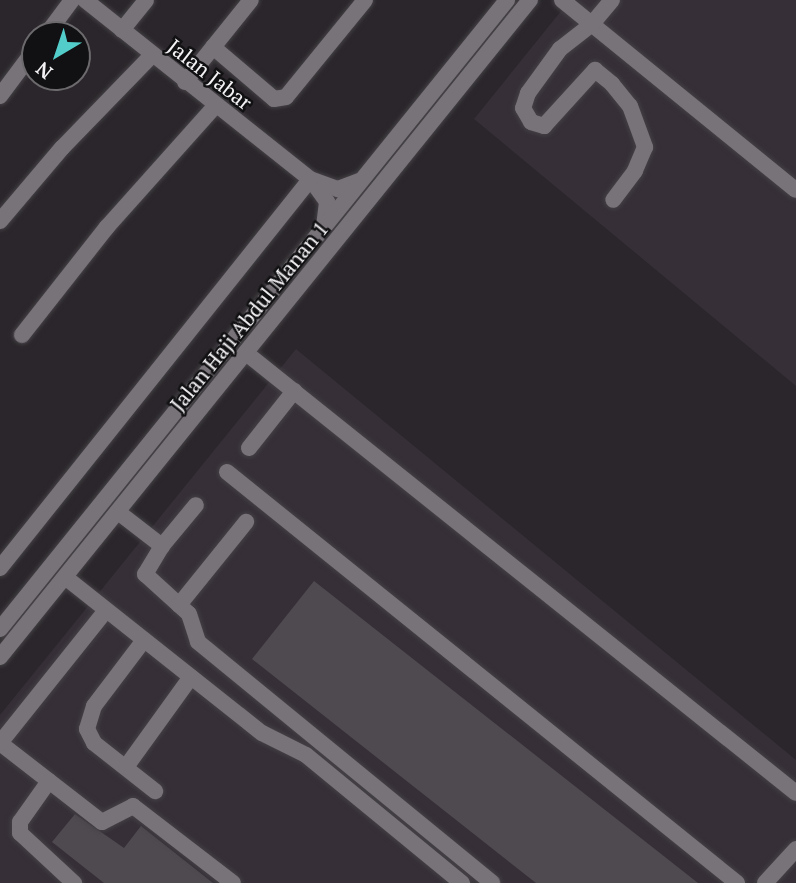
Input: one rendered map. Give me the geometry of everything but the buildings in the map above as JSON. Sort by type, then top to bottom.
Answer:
[{"type":"street","points":[[56,21],[72,0]]},
{"type":"street","name":"Jalan Jabar","points":[[85,0],[215,107],[310,179]]},
{"type":"street","points":[[122,30],[146,0]]},
{"type":"street","points":[[185,82],[251,0]]},
{"type":"street","points":[[213,47],[274,99],[286,97],[365,0]]},
{"type":"street","name":"Jalan Haji Abdul Manan 1","points":[[0,629],[507,0]]},
{"type":"street","name":"Jalan Haji Abdul Manan 1","points":[[0,657],[530,0]]},
{"type":"street","points":[[562,0],[795,189]]},
{"type":"street","points":[[612,0],[592,24],[561,49],[527,93],[523,108],[531,122],[544,126],[595,70],[612,84],[630,106],[645,147],[635,170],[613,200]]},
{"type":"street","points":[[0,221],[62,148],[152,55]]},
{"type":"street","points":[[0,96],[21,68]]},
{"type":"street","points":[[22,335],[107,227],[215,107]]},
{"type":"street","points":[[310,179],[338,189],[364,178]]},
{"type":"street","points":[[310,179],[327,202],[324,229]]},
{"type":"street","points":[[0,568],[310,179]]},
{"type":"street","points":[[246,353],[796,793]]},
{"type":"street","points":[[249,448],[294,391]]},
{"type":"street","points":[[227,472],[737,883]]},
{"type":"street","points":[[196,505],[162,546],[145,575],[191,616],[191,632],[198,642],[492,883]]},
{"type":"street","points":[[118,512],[162,546]]},
{"type":"street","points":[[179,605],[246,522]]},
{"type":"street","points":[[65,577],[262,733],[306,755],[462,883]]},
{"type":"street","points":[[106,610],[0,743],[102,822],[133,806],[233,883]]},
{"type":"street","points":[[144,640],[94,706],[87,729],[94,743],[155,791]]},
{"type":"street","points":[[126,767],[191,677]]},
{"type":"street","points":[[50,782],[20,822],[20,833],[74,883]]},
{"type":"street","points":[[765,883],[796,849]]},
{"type":"shaded area","points":[[570,0],[796,0],[796,386],[474,119]]},
{"type":"shaded area","points":[[296,349],[796,760],[796,883],[0,883],[0,715]]}]
